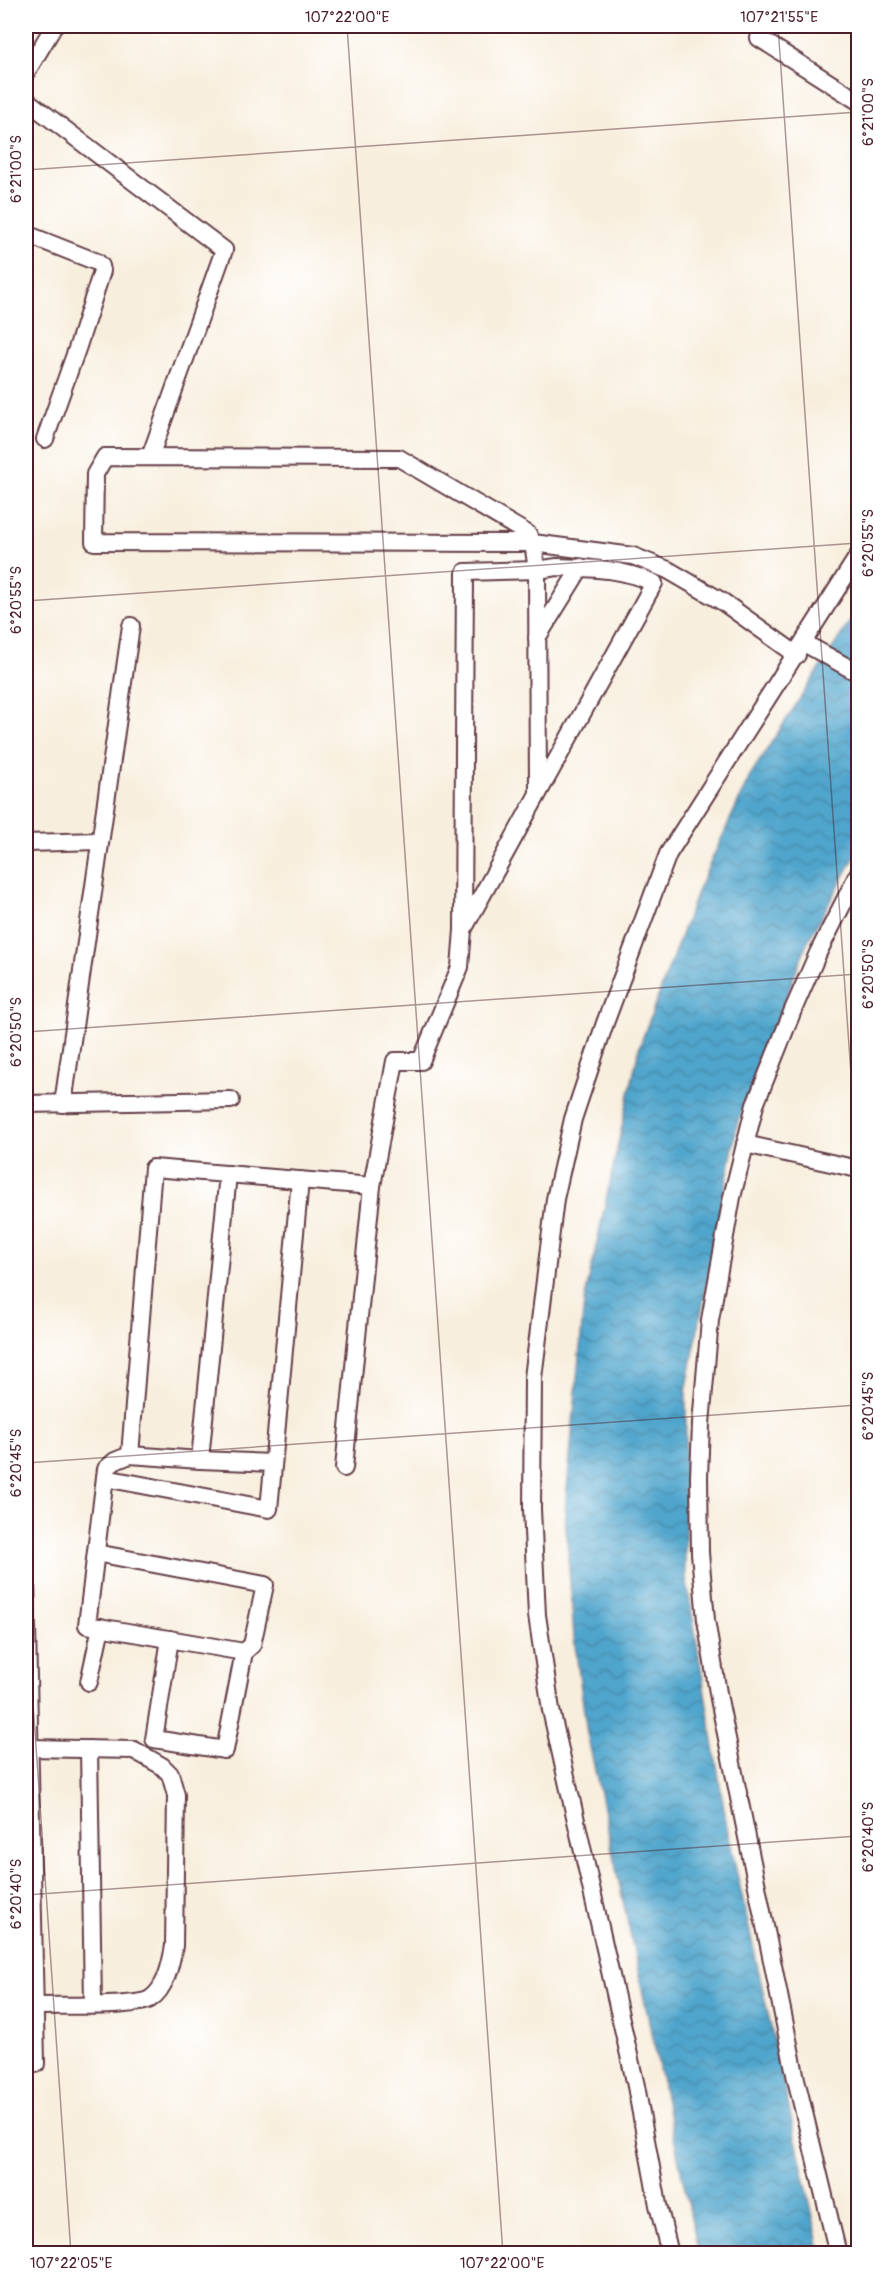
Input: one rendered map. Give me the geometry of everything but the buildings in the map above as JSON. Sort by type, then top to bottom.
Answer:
[{"type":"street","points":[[26,73],[54,26]]},
{"type":"street","points":[[766,26],[759,38],[858,101]]},
{"type":"street","points":[[26,100],[224,250],[150,457]]},
{"type":"street","points":[[26,234],[97,262],[102,271],[45,440]]},
{"type":"street","points":[[538,793],[537,570],[533,543],[528,534],[399,458],[105,457],[95,474],[94,542],[533,543],[633,556],[668,570],[801,649],[858,673]]},
{"type":"street","points":[[670,2253],[658,2205],[636,2086],[551,1710],[537,1615],[532,1509],[532,1378],[555,1199],[573,1119],[605,1023],[668,854],[801,649],[858,556]]},
{"type":"street","points":[[344,1468],[372,1186],[395,1061],[421,1061],[460,967],[463,930],[465,572],[537,570],[556,567],[606,568],[637,575],[654,582],[463,930]]},
{"type":"street","points":[[537,638],[580,567]]},
{"type":"street","points":[[63,1104],[131,626]]},
{"type":"street","points":[[26,843],[99,841]]},
{"type":"street","points":[[838,2253],[796,2079],[746,1836],[706,1620],[700,1553],[701,1424],[710,1320],[732,1197],[755,1105],[818,953],[858,874]]},
{"type":"street","points":[[26,1104],[231,1100]]},
{"type":"street","points":[[745,1144],[858,1169]]},
{"type":"street","points":[[130,1455],[153,1168],[372,1186]]},
{"type":"street","points":[[200,1460],[228,1174]]},
{"type":"street","points":[[105,1478],[269,1509],[300,1180]]},
{"type":"street","points":[[244,1652],[87,1625],[106,1469],[115,1461],[130,1455],[273,1463]]},
{"type":"street","points":[[96,1553],[265,1585],[252,1645],[244,1652],[225,1750],[154,1739],[170,1639]]},
{"type":"street","points":[[26,1579],[29,1887],[36,2064]]},
{"type":"street","points":[[89,1683],[100,1627]]},
{"type":"street","points":[[29,1748],[134,1750],[154,1761],[170,1774],[176,1795],[175,1926],[171,1964],[158,1992],[150,1999],[132,2004],[34,2006]]},
{"type":"street","points":[[89,1749],[93,2004]]},
{"type":"path","points":[[351,2248],[351,2253]]},
{"type":"water","points":[[858,609],[858,851],[807,943],[738,1121],[686,1392],[685,1571],[728,1833],[821,2253],[699,2254],[587,1733],[574,1637],[565,1512],[584,1302],[639,1048],[697,892],[751,774]]}]
